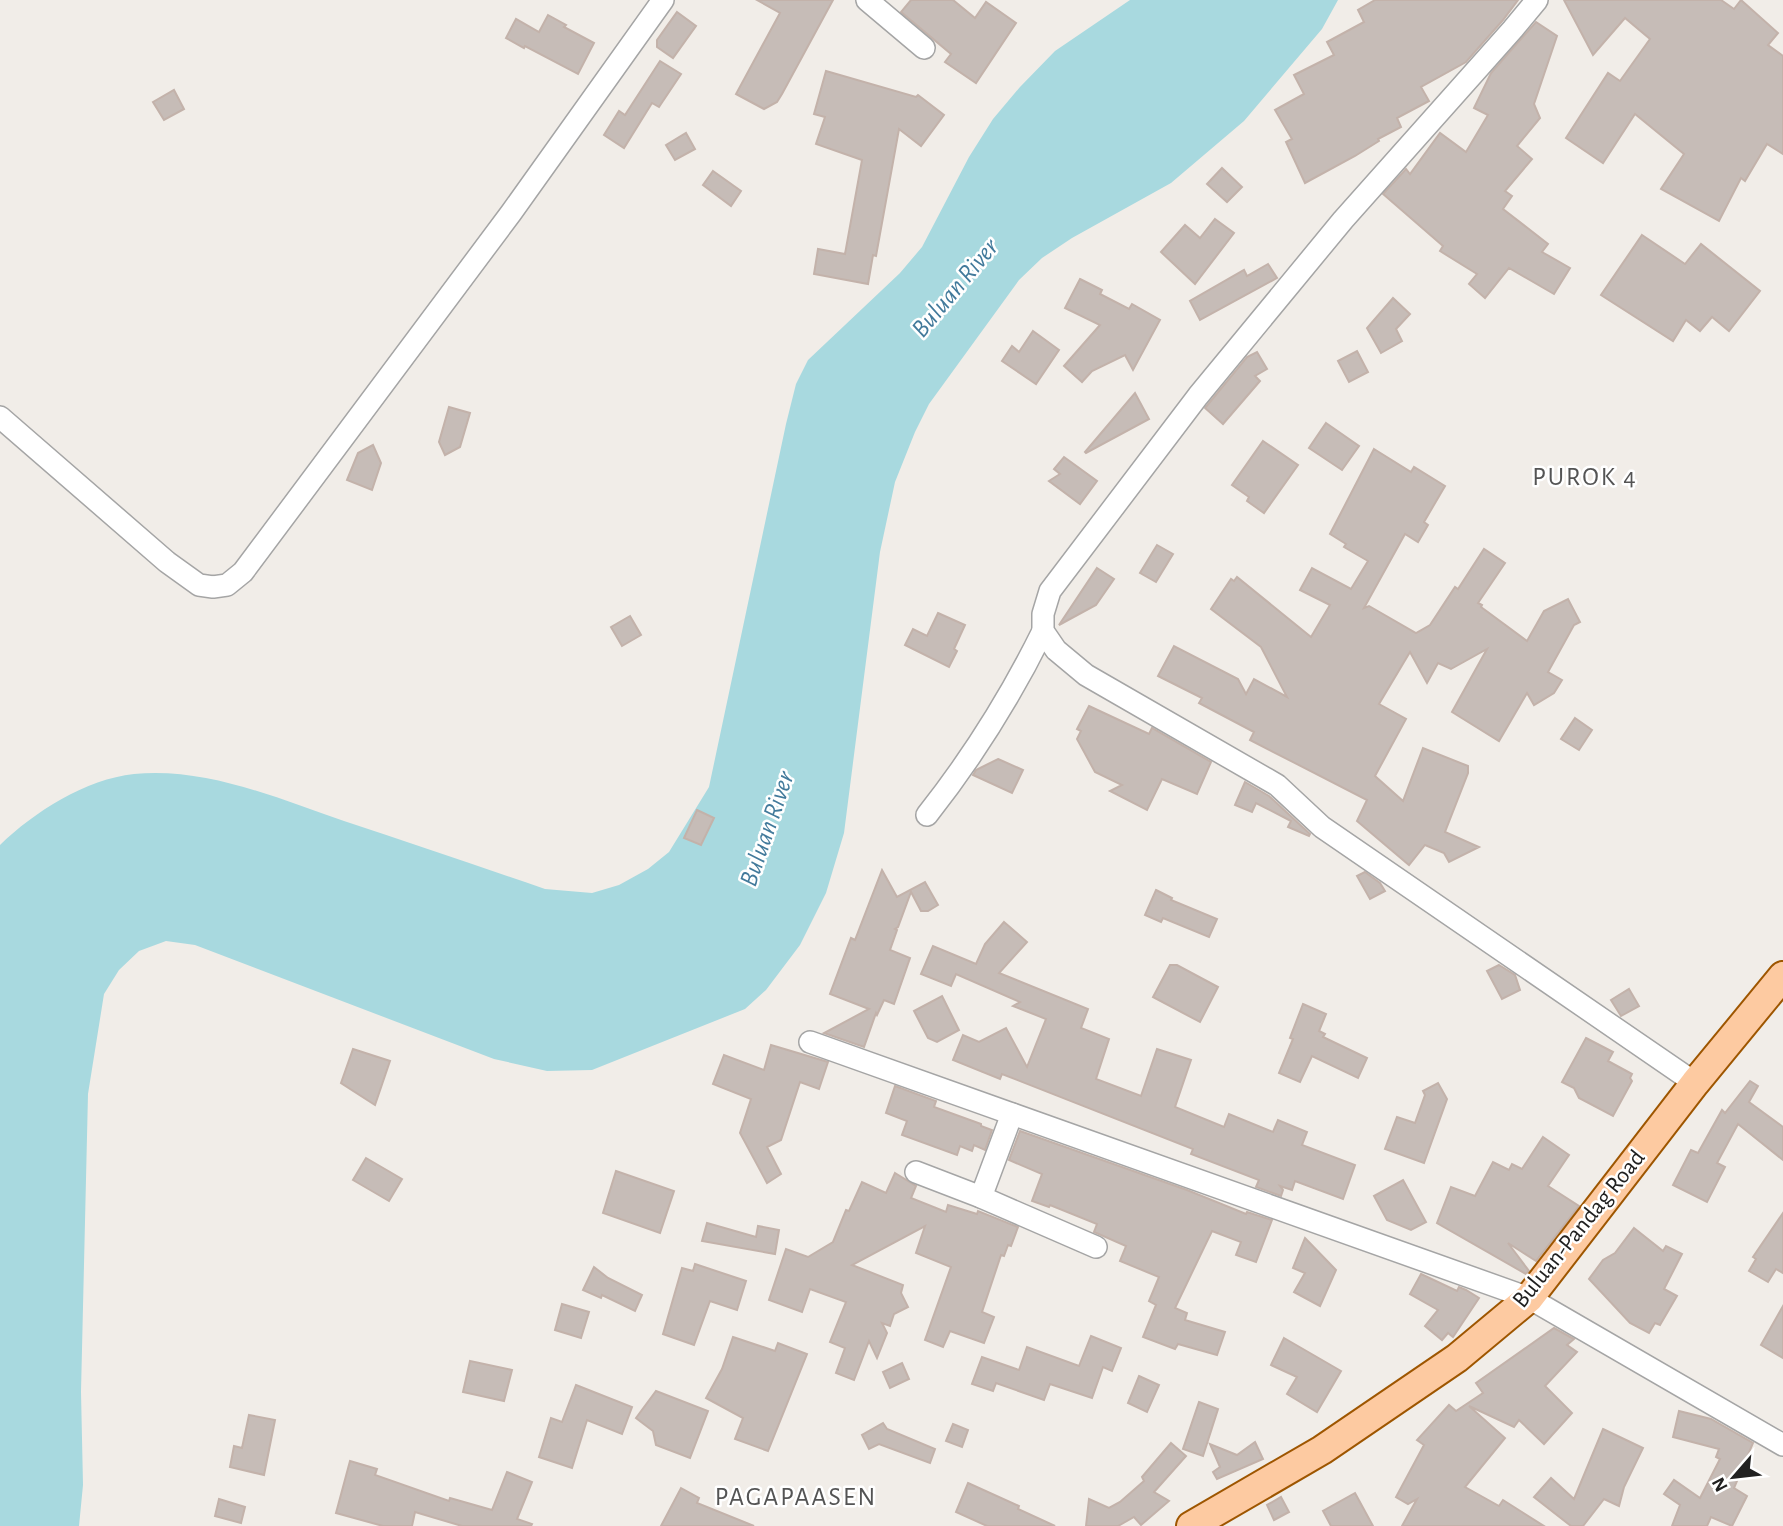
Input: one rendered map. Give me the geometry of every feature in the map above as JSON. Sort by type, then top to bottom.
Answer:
[{"type":"main road","name":"Buluan-Pandag Road","points":[[1191,1526],[1322,1450],[1457,1358],[1530,1298],[1695,1083],[1783,976]]},
{"type":"street","points":[[0,417],[167,562],[199,584],[213,587],[227,585],[243,572],[511,213],[663,0]]},
{"type":"street","points":[[867,0],[924,48]]},
{"type":"street","points":[[927,815],[960,773],[1019,680],[1043,631],[1043,614],[1050,591],[1198,396],[1343,220],[1537,0]]},
{"type":"street","points":[[1043,631],[1056,650],[1086,675],[1277,785],[1322,827],[1695,1083]]},
{"type":"street","points":[[810,1042],[1530,1298],[1783,1445]]},
{"type":"street","points":[[981,1197],[1012,1115]]},
{"type":"street","points":[[916,1172],[1096,1247]]},
{"type":"water","name":"Buluan River","points":[[1130,0],[1338,0],[1322,29],[1244,121],[1171,183],[1072,238],[1042,258],[1019,280],[929,404],[895,482],[880,552],[844,833],[826,893],[800,945],[766,990],[745,1009],[592,1070],[547,1071],[494,1059],[195,945],[166,941],[139,951],[119,970],[104,994],[88,1094],[81,1392],[83,1485],[79,1526],[0,1526],[0,845],[45,809],[79,790],[116,777],[161,773],[188,775],[241,786],[545,889],[592,893],[619,885],[648,869],[669,852],[709,787],[786,424],[796,384],[808,360],[900,273],[922,247],[969,157],[993,119],[1020,87],[1055,51]]},
{"type":"building","points":[[757,0],[833,0],[777,102],[764,109],[736,94],[780,13]]},
{"type":"building","points":[[911,0],[953,0],[975,18],[986,2],[1016,23],[976,83],[945,62],[951,54],[901,12]]},
{"type":"building","points":[[1375,0],[1518,0],[1466,62],[1421,87],[1429,101],[1397,118],[1401,127],[1305,183],[1286,142],[1292,139],[1275,110],[1304,94],[1294,75],[1334,55],[1327,42],[1364,22],[1358,10]]},
{"type":"building","points":[[1564,0],[1721,0],[1734,9],[1741,0],[1778,33],[1768,45],[1783,56],[1783,154],[1767,144],[1745,181],[1741,178],[1719,221],[1661,189],[1684,154],[1635,114],[1603,163],[1566,138],[1608,73],[1620,81],[1650,39],[1625,18],[1593,55]]},
{"type":"building","points":[[677,12],[696,26],[673,58],[657,47],[657,40]]},
{"type":"building","points":[[548,15],[594,43],[578,74],[506,38],[516,19],[539,32]]},
{"type":"building","points":[[1536,22],[1557,36],[1534,104],[1540,118],[1517,146],[1532,159],[1505,191],[1512,196],[1503,209],[1548,244],[1542,252],[1570,268],[1554,294],[1509,268],[1485,298],[1469,284],[1477,274],[1440,251],[1443,246],[1383,194],[1406,169],[1410,174],[1440,133],[1466,152],[1488,115],[1474,108],[1491,73]]},
{"type":"building","points":[[660,61],[681,74],[659,107],[652,103],[624,148],[604,135],[619,111],[625,115]]},
{"type":"building","points":[[826,71],[916,97],[918,95],[944,115],[921,146],[899,129],[876,256],[873,255],[868,284],[814,274],[818,249],[845,254],[862,160],[816,144],[825,117],[814,114]]},
{"type":"building","points":[[174,90],[184,109],[164,120],[153,102]]},
{"type":"building","points":[[686,133],[695,149],[675,160],[666,145]]},
{"type":"building","points":[[1222,168],[1242,187],[1227,202],[1207,184]]},
{"type":"building","points":[[713,171],[741,191],[731,206],[703,185]]},
{"type":"building","points":[[1215,219],[1234,233],[1195,284],[1161,252],[1185,225],[1200,238]]},
{"type":"building","points":[[1642,235],[1685,264],[1701,244],[1760,291],[1729,331],[1712,317],[1700,331],[1686,320],[1673,341],[1601,295]]},
{"type":"building","points":[[1268,264],[1277,278],[1200,320],[1190,301],[1244,270],[1247,276]]},
{"type":"building","points":[[1080,279],[1102,290],[1100,294],[1129,309],[1132,304],[1160,320],[1133,370],[1125,355],[1092,371],[1082,382],[1064,366],[1100,325],[1065,308]]},
{"type":"building","points":[[1393,298],[1410,314],[1396,329],[1402,341],[1381,353],[1367,328]]},
{"type":"building","points":[[1033,331],[1059,350],[1036,384],[1002,361],[1012,346],[1019,352]]},
{"type":"building","points":[[1357,351],[1368,372],[1349,382],[1338,361]]},
{"type":"building","points":[[1257,352],[1267,369],[1255,376],[1260,381],[1223,424],[1205,408],[1247,357]]},
{"type":"building","points":[[1135,393],[1149,419],[1086,453],[1085,452]]},
{"type":"building","points":[[449,407],[470,413],[460,447],[445,455],[439,442]]},
{"type":"building","points":[[1326,423],[1359,446],[1342,470],[1309,448]]},
{"type":"building","points":[[1263,441],[1298,465],[1264,513],[1247,501],[1249,497],[1232,485]]},
{"type":"building","points":[[373,445],[381,463],[372,490],[347,480],[358,453]]},
{"type":"building","points":[[1374,449],[1411,472],[1414,467],[1445,486],[1424,522],[1428,525],[1418,542],[1405,534],[1364,608],[1369,606],[1416,633],[1430,625],[1484,549],[1505,563],[1478,603],[1481,607],[1527,641],[1544,611],[1568,599],[1580,622],[1574,625],[1548,672],[1562,680],[1554,693],[1534,705],[1527,693],[1499,741],[1452,712],[1487,649],[1451,669],[1438,663],[1427,683],[1410,652],[1379,704],[1406,719],[1375,776],[1403,801],[1423,748],[1468,766],[1468,773],[1445,832],[1479,847],[1449,862],[1444,853],[1425,845],[1409,865],[1357,821],[1367,800],[1250,740],[1254,732],[1199,703],[1202,698],[1158,676],[1174,646],[1238,679],[1246,694],[1254,679],[1287,697],[1261,647],[1211,609],[1231,579],[1234,581],[1237,577],[1311,637],[1330,605],[1300,590],[1312,568],[1351,589],[1368,561],[1344,547],[1346,544],[1330,534]]},
{"type":"building","points":[[1064,457],[1097,481],[1080,504],[1049,481],[1060,474],[1054,469]]},
{"type":"building","points":[[1157,545],[1173,554],[1156,582],[1140,573]]},
{"type":"building","points":[[1097,568],[1114,579],[1096,605],[1059,625]]},
{"type":"building","points":[[938,613],[965,625],[949,667],[905,645],[913,629],[927,636]]},
{"type":"building","points":[[630,616],[641,635],[622,646],[611,627]]},
{"type":"building","points":[[1089,706],[1149,734],[1152,728],[1211,762],[1197,794],[1162,779],[1147,810],[1110,791],[1122,785],[1095,772],[1077,739],[1081,731],[1077,729]]},
{"type":"building","points":[[1575,718],[1592,730],[1579,750],[1561,739]]},
{"type":"building","points":[[998,759],[1023,770],[1012,793],[973,775],[976,770]]},
{"type":"building","points":[[1245,782],[1269,796],[1310,834],[1309,836],[1288,827],[1291,821],[1256,803],[1252,812],[1235,805]]},
{"type":"building","points":[[697,810],[714,818],[701,845],[684,838]]},
{"type":"building","points":[[882,870],[897,897],[925,882],[938,905],[928,911],[921,911],[911,892],[895,929],[897,930],[890,950],[910,958],[894,1004],[884,1000],[877,1015],[876,1013],[864,1047],[824,1033],[869,1009],[830,994],[851,938],[855,940]]},
{"type":"building","points":[[1365,872],[1380,883],[1385,891],[1370,899],[1357,876]]},
{"type":"building","points":[[1156,890],[1172,898],[1171,900],[1217,919],[1209,937],[1163,918],[1161,922],[1145,915]]},
{"type":"building","points":[[1004,922],[1027,942],[999,973],[1088,1009],[1081,1028],[1109,1039],[1096,1079],[1141,1096],[1157,1049],[1191,1060],[1175,1107],[1224,1127],[1229,1114],[1273,1132],[1278,1120],[1307,1132],[1302,1145],[1355,1165],[1343,1199],[1295,1181],[1292,1190],[1280,1186],[1283,1190],[1281,1196],[1256,1187],[1259,1180],[1191,1154],[1193,1149],[1002,1074],[1000,1079],[953,1060],[963,1035],[979,1042],[1006,1028],[1027,1067],[1046,1019],[1013,1006],[1020,1002],[956,974],[951,986],[921,974],[933,946],[976,964],[985,944]]},
{"type":"building","points":[[1170,965],[1177,965],[1218,987],[1200,1022],[1153,997]]},
{"type":"building","points":[[1499,965],[1515,975],[1520,990],[1502,999],[1487,971]]},
{"type":"building","points":[[1629,989],[1639,1006],[1621,1016],[1611,1000]]},
{"type":"building","points":[[942,996],[959,1030],[937,1042],[928,1038],[914,1011]]},
{"type":"building","points":[[1303,1004],[1326,1014],[1319,1031],[1325,1034],[1323,1037],[1367,1058],[1358,1078],[1312,1056],[1300,1082],[1279,1073]]},
{"type":"building","points":[[1586,1038],[1613,1052],[1608,1061],[1632,1074],[1632,1081],[1613,1116],[1579,1098],[1574,1088],[1562,1082]]},
{"type":"building","points":[[771,1045],[828,1062],[819,1089],[800,1082],[781,1140],[767,1147],[781,1174],[767,1183],[740,1133],[751,1099],[713,1084],[724,1055],[764,1070]]},
{"type":"building","points":[[353,1049],[390,1061],[375,1105],[341,1083]]},
{"type":"building","points":[[1750,1081],[1758,1086],[1749,1102],[1783,1127],[1783,1160],[1738,1124],[1717,1163],[1725,1167],[1707,1202],[1673,1185],[1691,1150],[1698,1153],[1722,1110],[1725,1113]]},
{"type":"building","points":[[1438,1083],[1447,1099],[1424,1163],[1385,1149],[1397,1117],[1415,1123],[1425,1095],[1423,1091]]},
{"type":"building","points":[[895,1086],[936,1101],[934,1107],[992,1130],[985,1150],[974,1145],[972,1151],[960,1146],[957,1155],[902,1135],[907,1121],[886,1113]]},
{"type":"building","points":[[1020,1131],[1187,1190],[1246,1214],[1247,1212],[1272,1220],[1256,1262],[1236,1255],[1241,1242],[1212,1231],[1175,1308],[1187,1313],[1185,1320],[1225,1332],[1217,1355],[1178,1344],[1175,1349],[1143,1337],[1156,1305],[1149,1301],[1159,1277],[1120,1261],[1126,1246],[1094,1232],[1097,1224],[1050,1205],[1049,1207],[1032,1201],[1042,1174],[1009,1160]]},
{"type":"building","points":[[1543,1137],[1569,1155],[1548,1186],[1579,1206],[1536,1261],[1508,1243],[1529,1271],[1526,1274],[1437,1223],[1451,1187],[1475,1196],[1493,1162],[1509,1170],[1512,1164],[1522,1169]]},
{"type":"building","points":[[366,1158],[402,1179],[389,1201],[353,1180]]},
{"type":"building","points":[[616,1171],[674,1191],[660,1233],[603,1213]]},
{"type":"building","points":[[895,1173],[916,1186],[911,1198],[946,1212],[948,1205],[977,1214],[978,1211],[1018,1227],[1011,1246],[1008,1245],[1004,1256],[1001,1255],[982,1312],[994,1317],[984,1343],[950,1331],[943,1347],[925,1340],[951,1267],[916,1253],[925,1226],[852,1265],[903,1285],[901,1293],[908,1307],[894,1314],[890,1326],[882,1323],[887,1333],[877,1358],[869,1341],[854,1380],[836,1373],[845,1348],[830,1342],[846,1302],[810,1289],[802,1312],[769,1300],[786,1249],[808,1257],[833,1242],[846,1210],[849,1211],[862,1182],[886,1193]]},
{"type":"building","points":[[1403,1180],[1426,1222],[1411,1230],[1387,1220],[1374,1196]]},
{"type":"building","points":[[1783,1213],[1783,1273],[1776,1269],[1768,1282],[1749,1271],[1756,1259],[1753,1257]]},
{"type":"building","points":[[707,1223],[756,1237],[758,1226],[779,1230],[775,1254],[702,1241]]},
{"type":"building","points":[[1634,1228],[1663,1251],[1666,1246],[1682,1254],[1664,1289],[1677,1296],[1660,1325],[1655,1323],[1649,1333],[1630,1323],[1589,1279],[1603,1260],[1615,1253]]},
{"type":"building","points":[[1305,1238],[1336,1270],[1320,1306],[1294,1292],[1305,1273],[1293,1268]]},
{"type":"building","points":[[695,1264],[746,1281],[737,1310],[710,1301],[694,1345],[663,1334],[682,1268],[693,1271]]},
{"type":"building","points":[[594,1267],[608,1278],[642,1295],[635,1311],[602,1295],[601,1298],[583,1290]]},
{"type":"building","points":[[1421,1274],[1457,1291],[1459,1287],[1479,1298],[1453,1337],[1448,1333],[1442,1340],[1425,1326],[1438,1310],[1410,1294]]},
{"type":"building","points":[[562,1304],[589,1312],[581,1338],[555,1330]]},
{"type":"building","points":[[1783,1306],[1783,1358],[1761,1345]]},
{"type":"building","points":[[1554,1328],[1574,1339],[1567,1345],[1577,1352],[1545,1386],[1572,1413],[1544,1444],[1519,1420],[1514,1427],[1469,1406],[1505,1438],[1465,1487],[1499,1506],[1503,1500],[1544,1526],[1402,1526],[1417,1499],[1408,1504],[1396,1497],[1424,1445],[1417,1440],[1449,1405],[1456,1411],[1483,1393],[1476,1383]]},
{"type":"building","points":[[1091,1336],[1121,1348],[1112,1371],[1103,1367],[1092,1398],[1050,1384],[1044,1400],[996,1383],[993,1391],[972,1384],[982,1357],[1019,1370],[1027,1347],[1079,1366]]},
{"type":"building","points":[[733,1337],[775,1351],[778,1343],[807,1354],[768,1451],[735,1439],[743,1418],[706,1398],[722,1369]]},
{"type":"building","points":[[1284,1338],[1341,1371],[1317,1412],[1287,1394],[1297,1377],[1271,1365]]},
{"type":"building","points":[[470,1361],[512,1370],[504,1401],[463,1392]]},
{"type":"building","points":[[902,1363],[909,1379],[890,1388],[883,1372]]},
{"type":"building","points":[[1139,1376],[1159,1385],[1147,1412],[1128,1403]]},
{"type":"building","points":[[576,1385],[632,1407],[622,1434],[587,1420],[572,1468],[539,1457],[551,1418],[562,1422]]},
{"type":"building","points":[[656,1391],[708,1411],[690,1458],[656,1445],[653,1431],[636,1418]]},
{"type":"building","points":[[1199,1402],[1218,1409],[1203,1456],[1183,1449]]},
{"type":"building","points":[[1679,1411],[1711,1419],[1753,1443],[1734,1488],[1747,1496],[1732,1526],[1711,1517],[1707,1526],[1672,1526],[1680,1505],[1664,1494],[1674,1480],[1700,1498],[1720,1459],[1716,1457],[1719,1449],[1673,1437]]},
{"type":"building","points":[[249,1415],[275,1420],[264,1475],[230,1467],[234,1446],[242,1448]]},
{"type":"building","points":[[883,1423],[887,1429],[935,1449],[930,1463],[879,1444],[869,1449],[862,1435]]},
{"type":"building","points":[[953,1424],[968,1430],[962,1447],[946,1441]]},
{"type":"building","points":[[1603,1429],[1643,1448],[1624,1487],[1619,1506],[1604,1499],[1583,1526],[1571,1526],[1534,1497],[1551,1478],[1574,1499]]},
{"type":"building","points":[[1255,1442],[1263,1459],[1217,1479],[1213,1472],[1220,1467],[1210,1444],[1237,1455]]},
{"type":"building","points":[[1171,1443],[1186,1456],[1154,1492],[1169,1501],[1141,1525],[1134,1517],[1118,1526],[1086,1526],[1089,1499],[1109,1508],[1120,1502],[1144,1481],[1142,1477]]},
{"type":"building","points":[[350,1461],[377,1469],[375,1475],[449,1501],[450,1498],[492,1510],[507,1472],[532,1482],[517,1519],[532,1524],[462,1526],[415,1512],[412,1526],[383,1526],[336,1513]]},
{"type":"building","points":[[968,1483],[1055,1526],[987,1526],[956,1512]]},
{"type":"building","points":[[681,1488],[699,1498],[697,1503],[754,1526],[661,1526]]},
{"type":"building","points":[[1355,1493],[1373,1526],[1331,1526],[1323,1511]]},
{"type":"building","points":[[1281,1497],[1289,1512],[1274,1520],[1267,1505]]},
{"type":"building","points":[[219,1499],[245,1507],[241,1523],[215,1516]]},
{"type":"district","name":"PUROK 4","points":[[1585,477]]},
{"type":"district","name":"PAGAPAASEN","points":[[796,1497]]}]
